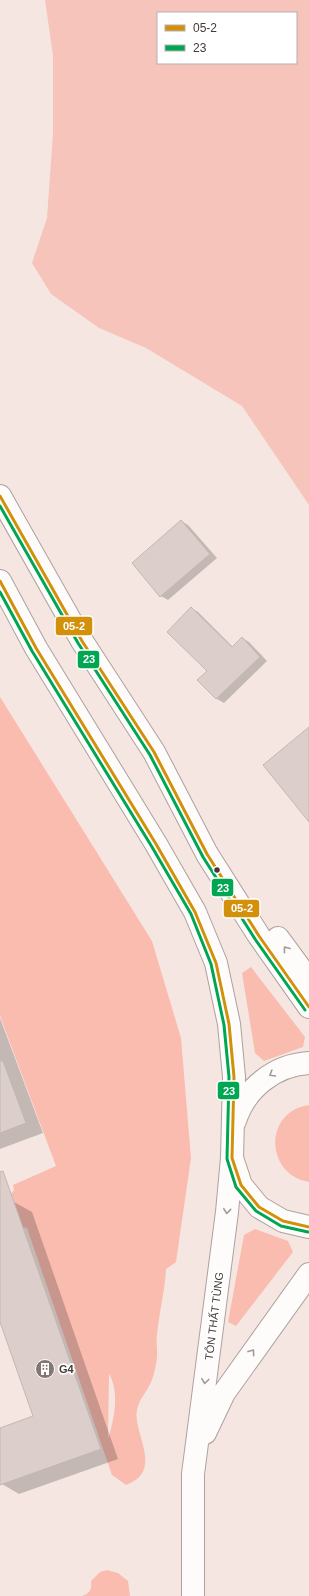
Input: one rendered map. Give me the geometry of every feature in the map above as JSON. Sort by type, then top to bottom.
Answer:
[{"type":"main road","points":[[0,496],[82,641],[258,910],[309,980]]},
{"type":"main road","points":[[0,581],[36,648],[156,844],[195,912],[216,963],[229,1024],[234,1076],[232,1158],[241,1185],[259,1207],[284,1222],[309,1227]]},
{"type":"main road","points":[[154,752],[207,854],[259,936],[309,1007]]},
{"type":"main road","points":[[232,1132],[239,1108],[254,1088],[274,1072],[297,1064],[309,1063]]},
{"type":"main road","name":"TÔN THẤT TÙNG","points":[[193,1596],[193,1474],[227,1212],[232,1158]]},
{"type":"main road","name":"TÔN THẤT TÙNG","points":[[193,1474],[208,1426],[224,1393],[309,1274]]},
{"type":"shaded area","points":[[45,0],[309,0],[309,505],[242,406],[146,348],[99,328],[51,294],[32,263],[47,218],[53,133],[53,56]]},
{"type":"shaded area","points":[[0,697],[152,941],[181,1038],[191,1158],[176,1262],[166,1269],[157,1337],[157,1357],[153,1377],[137,1410],[137,1419],[145,1461],[143,1470],[137,1479],[126,1485],[112,1475],[27,1228],[16,1226],[7,1199],[14,1190],[13,1185],[56,1166],[0,1016]],"holes":[[[109,1374],[112,1381],[115,1406],[108,1439]]]},
{"type":"shaded area","points":[[251,967],[305,1037],[303,1047],[264,1061],[255,1053],[242,973]]},
{"type":"shaded area","points":[[309,1105],[309,1182],[294,1177],[284,1167],[277,1156],[275,1143],[277,1130],[284,1118],[294,1110]]},
{"type":"shaded area","points":[[255,1229],[288,1241],[293,1252],[236,1326],[228,1322],[244,1235]]},
{"type":"shaded area","points":[[107,1570],[118,1573],[128,1581],[130,1596],[82,1596],[90,1591],[91,1581],[100,1572]]},
{"type":"building","points":[[181,520],[210,554],[160,597],[132,563]]},
{"type":"building","points":[[191,607],[232,647],[242,637],[260,657],[216,699],[197,680],[207,671],[167,632]]},
{"type":"building","points":[[309,727],[309,822],[263,765]]},
{"type":"building","points":[[0,1061],[3,1061],[26,1123],[0,1133]]},
{"type":"building","name":"G4","points":[[3,1171],[101,1449],[0,1485],[0,1428],[33,1416],[0,1322],[0,1172]]},
{"type":"transit line","name":"05-2","points":[[0,496],[82,641],[154,752],[207,854],[259,936],[309,1007]]},
{"type":"transit line","name":"23","points":[[0,506],[78,643],[150,755],[203,857],[255,939],[305,1010]]},
{"type":"transit line","name":"05-2","points":[[0,581],[36,648],[156,844],[195,912],[216,963],[229,1024],[234,1077],[232,1158],[241,1185],[259,1207],[283,1221],[309,1227]]},
{"type":"transit line","name":"23","points":[[0,592],[32,651],[152,847],[191,914],[211,964],[224,1025],[229,1077],[227,1159],[236,1187],[256,1211],[281,1226],[308,1232]]},
{"type":"place","name":"G4","points":[[45,1369]]}]
